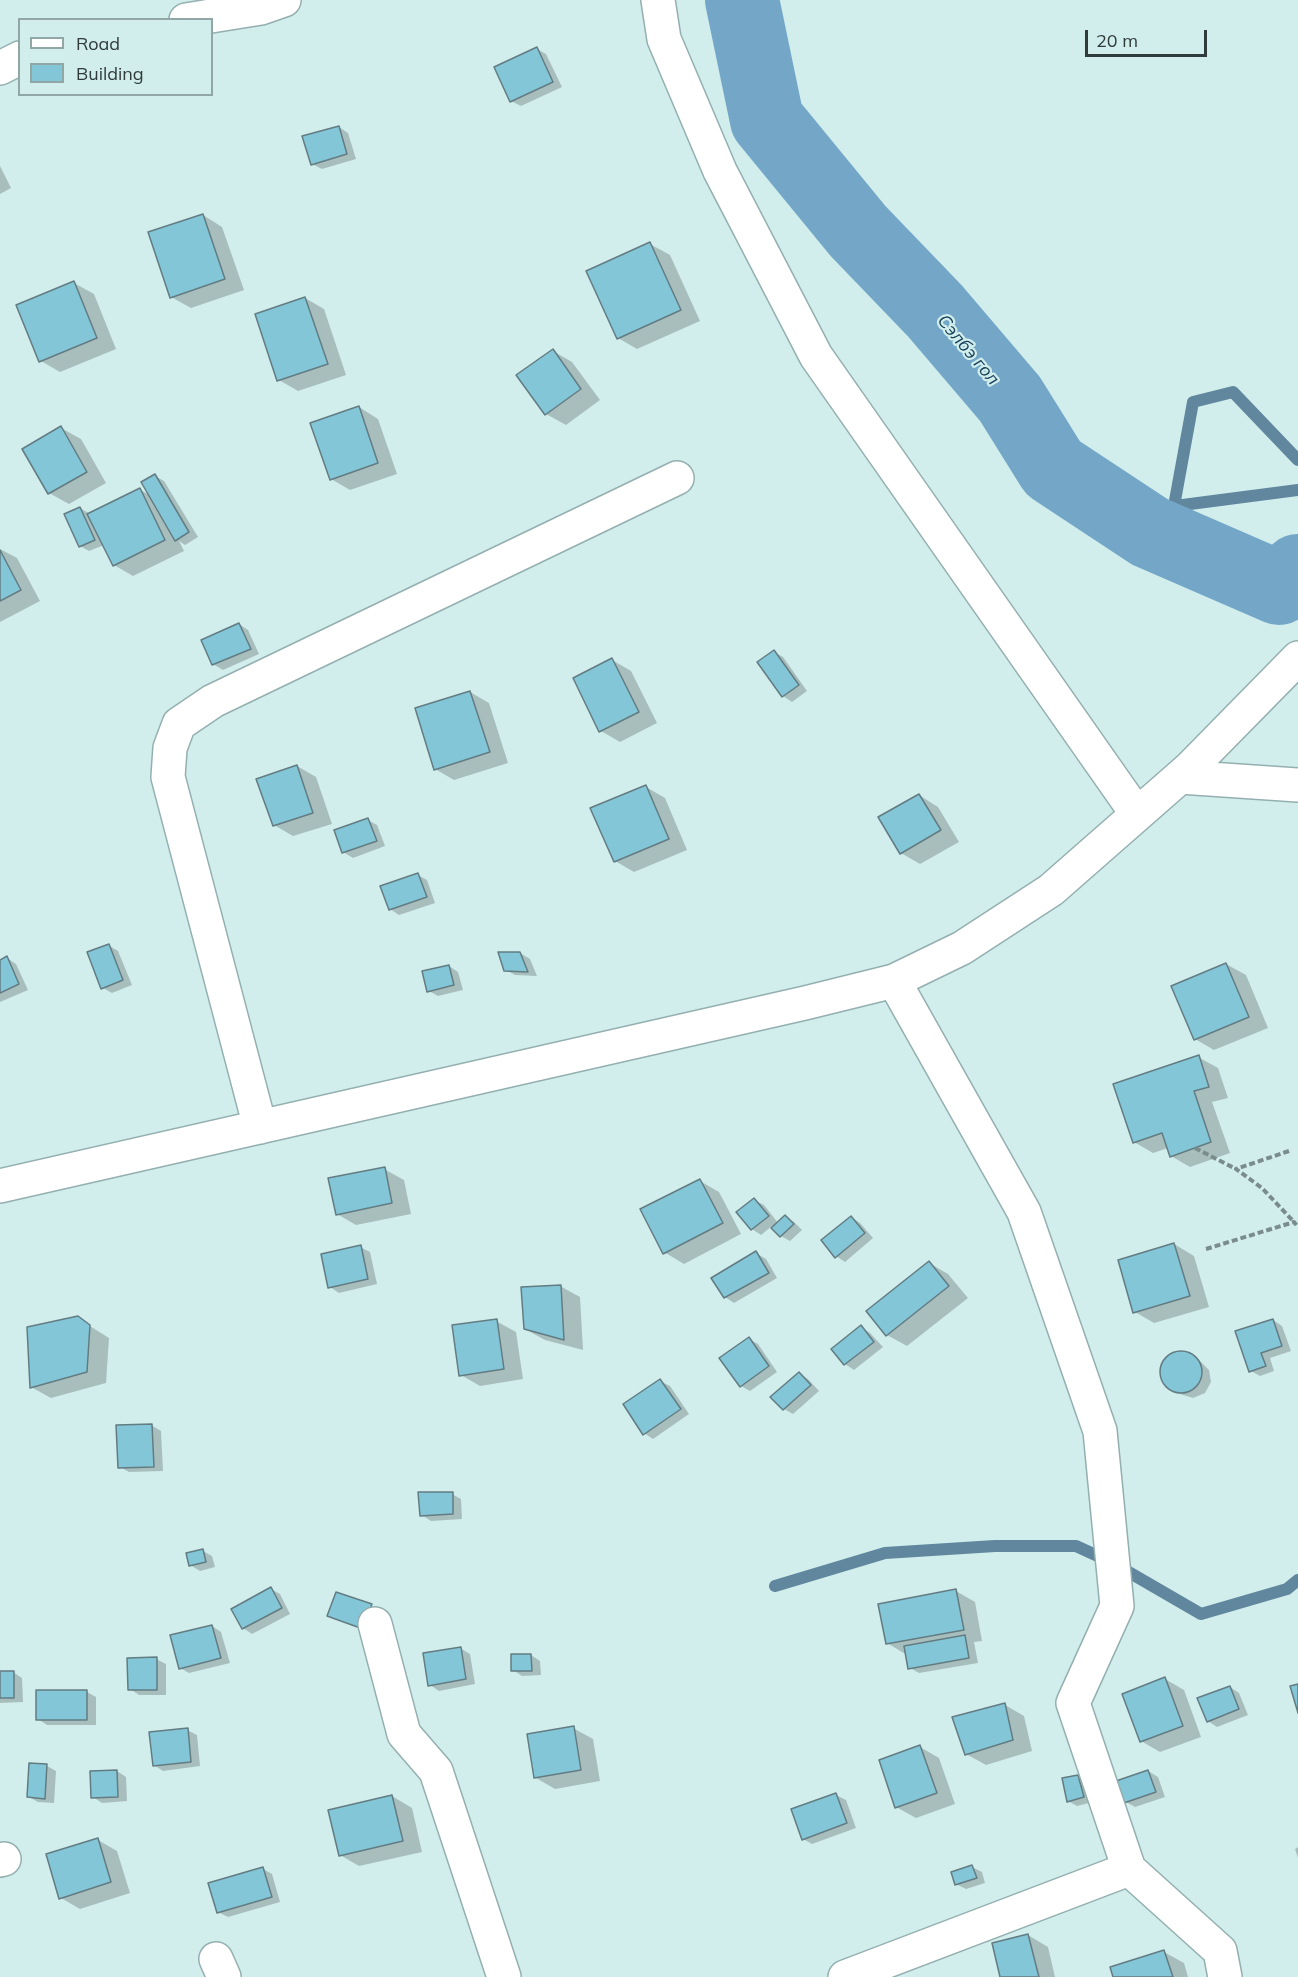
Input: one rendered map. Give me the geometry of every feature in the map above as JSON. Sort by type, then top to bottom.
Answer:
[{"type":"street","points":[[198,18],[261,8],[284,0]]},
{"type":"street","points":[[658,0],[664,39],[720,171],[816,356],[1137,814]]},
{"type":"street","points":[[0,68],[18,59]]},
{"type":"street","points":[[260,1127],[168,777],[170,748],[179,724],[213,701],[677,478]]},
{"type":"street","points":[[0,1186],[894,981],[962,948],[1051,890],[1180,777],[1298,658]]},
{"type":"street","points":[[1180,777],[1298,785]]},
{"type":"street","points":[[894,981],[1024,1212],[1100,1431],[1117,1606],[1073,1703],[1129,1869],[1220,1952],[1225,1977]]},
{"type":"street","points":[[375,1624],[404,1734],[436,1771],[504,1977]]},
{"type":"street","points":[[845,1977],[1129,1869]]},
{"type":"path","points":[[1195,1148],[1236,1169],[1262,1188],[1298,1227]]},
{"type":"path","points":[[1236,1169],[1289,1151]]},
{"type":"path","points":[[1206,1249],[1294,1222]]},
{"type":"building","points":[[537,47],[553,82],[510,102],[494,67]]},
{"type":"building","points":[[339,126],[347,154],[311,165],[302,136]]},
{"type":"building","points":[[203,214],[225,279],[170,298],[148,232]]},
{"type":"building","points":[[650,242],[681,310],[617,339],[586,271]]},
{"type":"building","points":[[74,281],[97,338],[39,362],[16,305]]},
{"type":"building","points":[[305,297],[328,364],[277,381],[255,314]]},
{"type":"building","points":[[553,349],[581,389],[545,415],[516,375]]},
{"type":"building","points":[[359,406],[378,463],[330,480],[310,423]]},
{"type":"building","points":[[61,426],[87,472],[48,494],[22,449]]},
{"type":"building","points":[[155,474],[189,532],[175,541],[141,482]]},
{"type":"building","points":[[140,488],[165,540],[113,566],[87,514]]},
{"type":"building","points":[[80,507],[95,540],[79,547],[64,514]]},
{"type":"building","points":[[0,550],[21,590],[0,601]]},
{"type":"building","points":[[239,623],[251,649],[212,665],[201,640]]},
{"type":"building","points":[[774,650],[799,685],[782,697],[757,662]]},
{"type":"building","points":[[612,658],[639,712],[599,732],[573,678]]},
{"type":"building","points":[[470,691],[490,752],[434,770],[415,708]]},
{"type":"building","points":[[297,765],[313,813],[273,826],[256,779]]},
{"type":"building","points":[[646,785],[669,839],[614,862],[590,808]]},
{"type":"building","points":[[919,794],[941,830],[900,854],[878,817]]},
{"type":"building","points":[[368,818],[377,841],[342,853],[334,830]]},
{"type":"building","points":[[418,873],[427,897],[389,910],[380,886]]},
{"type":"building","points":[[109,944],[123,980],[101,989],[87,952]]},
{"type":"building","points":[[498,952],[520,952],[528,972],[504,971]]},
{"type":"building","points":[[7,956],[19,984],[0,993],[0,960]]},
{"type":"building","points":[[1226,963],[1249,1017],[1194,1040],[1171,986]]},
{"type":"building","points":[[449,965],[454,985],[427,992],[422,971]]},
{"type":"building","points":[[1199,1055],[1209,1087],[1194,1091],[1211,1142],[1170,1157],[1162,1133],[1133,1143],[1113,1084]]},
{"type":"building","points":[[385,1167],[392,1203],[336,1215],[328,1178]]},
{"type":"building","points":[[700,1179],[723,1223],[663,1254],[640,1209]]},
{"type":"building","points":[[754,1198],[769,1216],[751,1230],[736,1212]]},
{"type":"building","points":[[785,1215],[794,1224],[780,1237],[771,1228]]},
{"type":"building","points":[[851,1216],[865,1233],[835,1258],[821,1240]]},
{"type":"building","points":[[1174,1243],[1190,1296],[1133,1313],[1118,1260]]},
{"type":"building","points":[[361,1245],[368,1279],[328,1288],[321,1254]]},
{"type":"building","points":[[756,1251],[769,1273],[724,1298],[711,1278]]},
{"type":"building","points":[[929,1261],[949,1286],[886,1336],[866,1311]]},
{"type":"building","points":[[561,1285],[564,1340],[524,1329],[521,1287]]},
{"type":"building","points":[[78,1316],[90,1325],[87,1372],[30,1388],[27,1327]]},
{"type":"building","points":[[497,1319],[504,1369],[459,1376],[452,1325]]},
{"type":"building","points":[[1273,1319],[1282,1346],[1261,1353],[1266,1366],[1249,1372],[1235,1331]]},
{"type":"building","points":[[861,1325],[874,1342],[844,1365],[831,1349]]},
{"type":"building","points":[[749,1337],[769,1366],[740,1387],[719,1358]]},
{"type":"building","points":[[1181,1351],[1196,1357],[1202,1372],[1196,1387],[1181,1393],[1166,1387],[1160,1372],[1166,1357]]},
{"type":"building","points":[[799,1372],[811,1385],[783,1410],[770,1397]]},
{"type":"building","points":[[660,1379],[681,1409],[643,1435],[623,1404]]},
{"type":"building","points":[[152,1424],[154,1467],[118,1468],[116,1425]]},
{"type":"building","points":[[418,1492],[453,1492],[453,1514],[420,1516]]},
{"type":"building","points":[[203,1549],[206,1562],[189,1566],[186,1553]]},
{"type":"building","points":[[271,1587],[282,1608],[242,1629],[231,1609]]},
{"type":"building","points":[[956,1589],[964,1630],[886,1644],[878,1604]]},
{"type":"building","points":[[336,1592],[372,1604],[363,1629],[327,1616]]},
{"type":"building","points":[[212,1625],[221,1658],[179,1669],[170,1635]]},
{"type":"building","points":[[965,1635],[969,1658],[908,1669],[904,1646]]},
{"type":"building","points":[[461,1647],[466,1679],[428,1686],[423,1653]]},
{"type":"building","points":[[511,1654],[531,1654],[532,1671],[511,1671]]},
{"type":"building","points":[[157,1657],[157,1690],[128,1690],[127,1658]]},
{"type":"building","points":[[0,1671],[14,1671],[14,1698],[0,1698]]},
{"type":"building","points":[[1165,1677],[1183,1726],[1140,1742],[1122,1694]]},
{"type":"building","points":[[1298,1684],[1298,1713],[1290,1686]]},
{"type":"building","points":[[1230,1686],[1239,1709],[1207,1722],[1197,1698]]},
{"type":"building","points":[[36,1690],[87,1690],[87,1720],[36,1720]]},
{"type":"building","points":[[1005,1703],[1013,1740],[965,1755],[952,1717]]},
{"type":"building","points":[[574,1726],[581,1770],[534,1778],[527,1734]]},
{"type":"building","points":[[188,1728],[191,1762],[153,1766],[149,1732]]},
{"type":"building","points":[[920,1745],[937,1793],[895,1808],[879,1760]]},
{"type":"building","points":[[29,1763],[47,1764],[45,1799],[27,1797]]},
{"type":"building","points":[[117,1770],[118,1797],[91,1798],[90,1771]]},
{"type":"building","points":[[1148,1770],[1156,1792],[1124,1803],[1116,1781]]},
{"type":"building","points":[[1078,1775],[1084,1797],[1067,1802],[1062,1778]]},
{"type":"building","points":[[836,1793],[847,1823],[802,1840],[791,1809]]},
{"type":"building","points":[[392,1795],[403,1841],[339,1856],[328,1810]]},
{"type":"building","points":[[98,1838],[111,1882],[59,1899],[46,1854]]},
{"type":"building","points":[[972,1865],[977,1878],[955,1885],[951,1872]]},
{"type":"building","points":[[263,1867],[272,1897],[217,1913],[208,1883]]},
{"type":"building","points":[[1028,1934],[1039,1977],[1000,1977],[992,1943]]},
{"type":"building","points":[[1164,1950],[1173,1977],[1113,1977],[1110,1967]]},
{"type":"waterway","name":"Сэлбэ гол","points":[[742,0],[767,120],[858,231],[935,311],[1010,399],[1053,468],[1150,532],[1279,588],[1298,571]]},
{"type":"waterway","points":[[1174,506],[1193,402],[1233,392],[1298,460]]},
{"type":"waterway","points":[[1121,513],[1298,490]]},
{"type":"waterway","points":[[775,1586],[885,1553],[995,1546],[1076,1546],[1113,1563],[1201,1614],[1287,1589],[1298,1580]]}]
